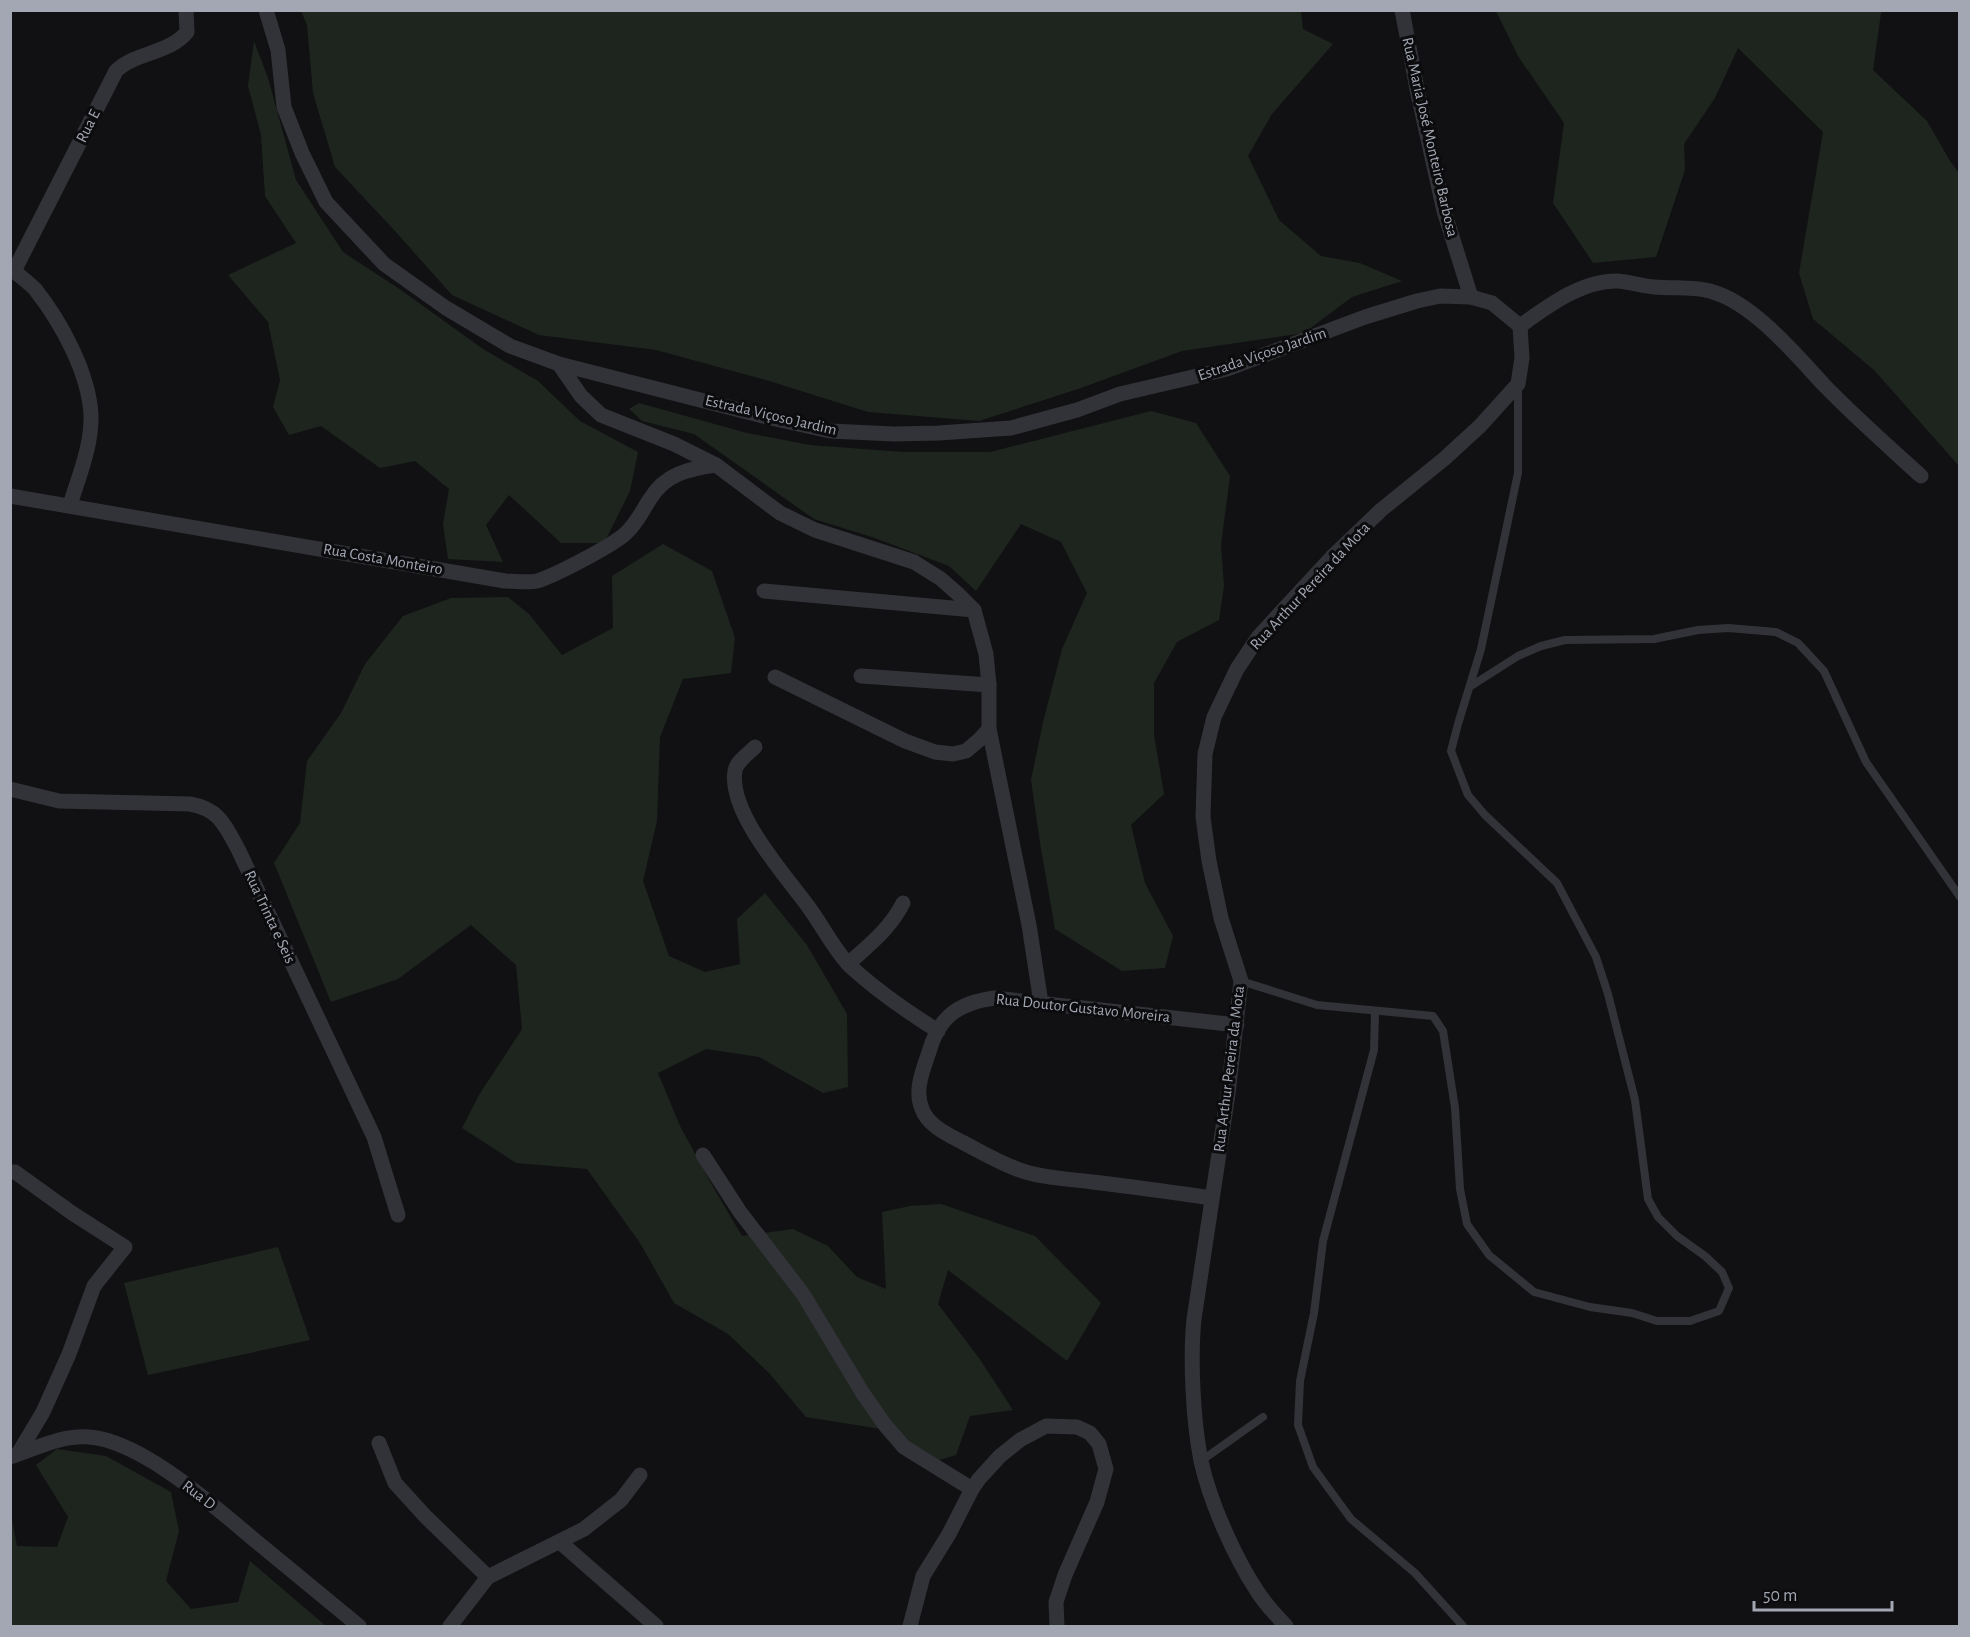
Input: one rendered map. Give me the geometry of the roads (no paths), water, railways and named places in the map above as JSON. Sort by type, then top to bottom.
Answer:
[{"type":"street","name":"Rua E","points":[[12,271],[116,71],[124,63],[181,39],[187,32],[186,10]]},
{"type":"street","name":"Estrada Viçoso Jardim","points":[[266,10],[278,50],[284,107],[302,153],[326,202],[384,264],[446,308],[510,346],[559,364],[771,418],[830,431],[894,434],[1011,428],[1077,410],[1120,394],[1227,369],[1365,317],[1417,300],[1440,296],[1471,297],[1492,303],[1520,326]]},
{"type":"street","name":"Rua Maria José Monteiro Barbosa","points":[[1402,10],[1444,211],[1471,297]]},
{"type":"street","points":[[12,271],[34,288],[74,352],[87,385],[91,416],[87,450],[70,505]]},
{"type":"street","points":[[1518,384],[1522,358],[1520,326],[1551,304],[1590,286],[1617,281],[1653,287],[1691,288],[1714,292],[1740,305],[1789,346],[1824,385],[1921,476]]},
{"type":"street","points":[[559,364],[581,396],[601,415],[674,444],[716,465],[780,513],[815,530],[914,562],[941,579],[974,610],[986,654],[989,729],[1028,915],[1041,1003]]},
{"type":"street","name":"Rua Arthur Pereira da Mota","points":[[1286,1626],[1257,1592],[1233,1548],[1211,1495],[1201,1461],[1195,1408],[1192,1334],[1237,1025],[1241,981],[1221,918],[1209,861],[1203,817],[1205,754],[1214,717],[1237,669],[1259,636],[1332,557],[1381,510],[1444,459],[1480,426],[1518,384]]},
{"type":"street","name":"Rua Costa Monteiro","points":[[10,496],[505,581],[536,581],[615,542],[637,521],[658,486],[666,479],[697,468],[716,465]]},
{"type":"street","points":[[764,591],[974,610]]},
{"type":"street","points":[[861,676],[989,685]]},
{"type":"street","points":[[775,678],[905,741],[935,752],[966,751],[989,729]]},
{"type":"street","points":[[755,747],[735,768],[734,780],[736,793],[756,834],[848,964],[893,1003],[938,1031]]},
{"type":"street","name":"Rua Trinta e Seis","points":[[10,789],[59,801],[190,804],[204,806],[218,816],[238,849],[374,1137],[398,1215]]},
{"type":"street","points":[[848,964],[884,932],[896,918],[903,903]]},
{"type":"street","name":"Rua Doutor Gustavo Moreira","points":[[1211,1198],[1052,1177],[1019,1170],[944,1132],[922,1112],[918,1097],[931,1044],[938,1031],[948,1017],[960,1007],[974,1001],[994,998],[1237,1025]]},
{"type":"street","points":[[703,1155],[740,1212],[803,1294],[862,1392],[885,1425],[904,1447],[972,1490]]},
{"type":"street","points":[[10,1172],[15,1172],[125,1247],[94,1286],[52,1393],[43,1412],[14,1456]]},
{"type":"street","points":[[910,1626],[924,1576],[950,1534],[972,1490],[1000,1456],[1020,1440],[1046,1426],[1077,1427],[1090,1433],[1099,1444],[1106,1469],[1097,1502],[1065,1575],[1056,1602],[1057,1626]]},
{"type":"street","name":"Rua D","points":[[14,1456],[65,1437],[89,1437],[111,1441],[147,1458],[203,1497],[359,1626]]},
{"type":"street","points":[[379,1443],[395,1482],[426,1517],[488,1577]]},
{"type":"street","points":[[450,1626],[488,1577],[584,1529],[621,1500],[639,1474]]},
{"type":"street","points":[[560,1542],[656,1626]]},
{"type":"lane","points":[[1241,981],[1317,1005],[1433,1017],[1443,1031],[1455,1108],[1460,1188],[1467,1224],[1489,1255],[1534,1292],[1590,1307],[1632,1313],[1657,1321],[1690,1321],[1719,1311],[1729,1288],[1722,1272],[1705,1256],[1677,1236],[1658,1217],[1648,1199],[1635,1100],[1608,994],[1596,957],[1557,884],[1485,815],[1468,795],[1451,751],[1481,649],[1518,473],[1518,384]]},
{"type":"lane","points":[[1471,686],[1518,656],[1541,646],[1565,640],[1654,639],[1698,630],[1728,628],[1776,632],[1798,643],[1824,671],[1866,762],[1959,897]]},
{"type":"lane","points":[[1375,1012],[1374,1050],[1323,1241],[1314,1313],[1300,1381],[1298,1425],[1313,1467],[1351,1519],[1415,1573],[1463,1626]]},
{"type":"lane","points":[[1201,1461],[1263,1417]]}]
